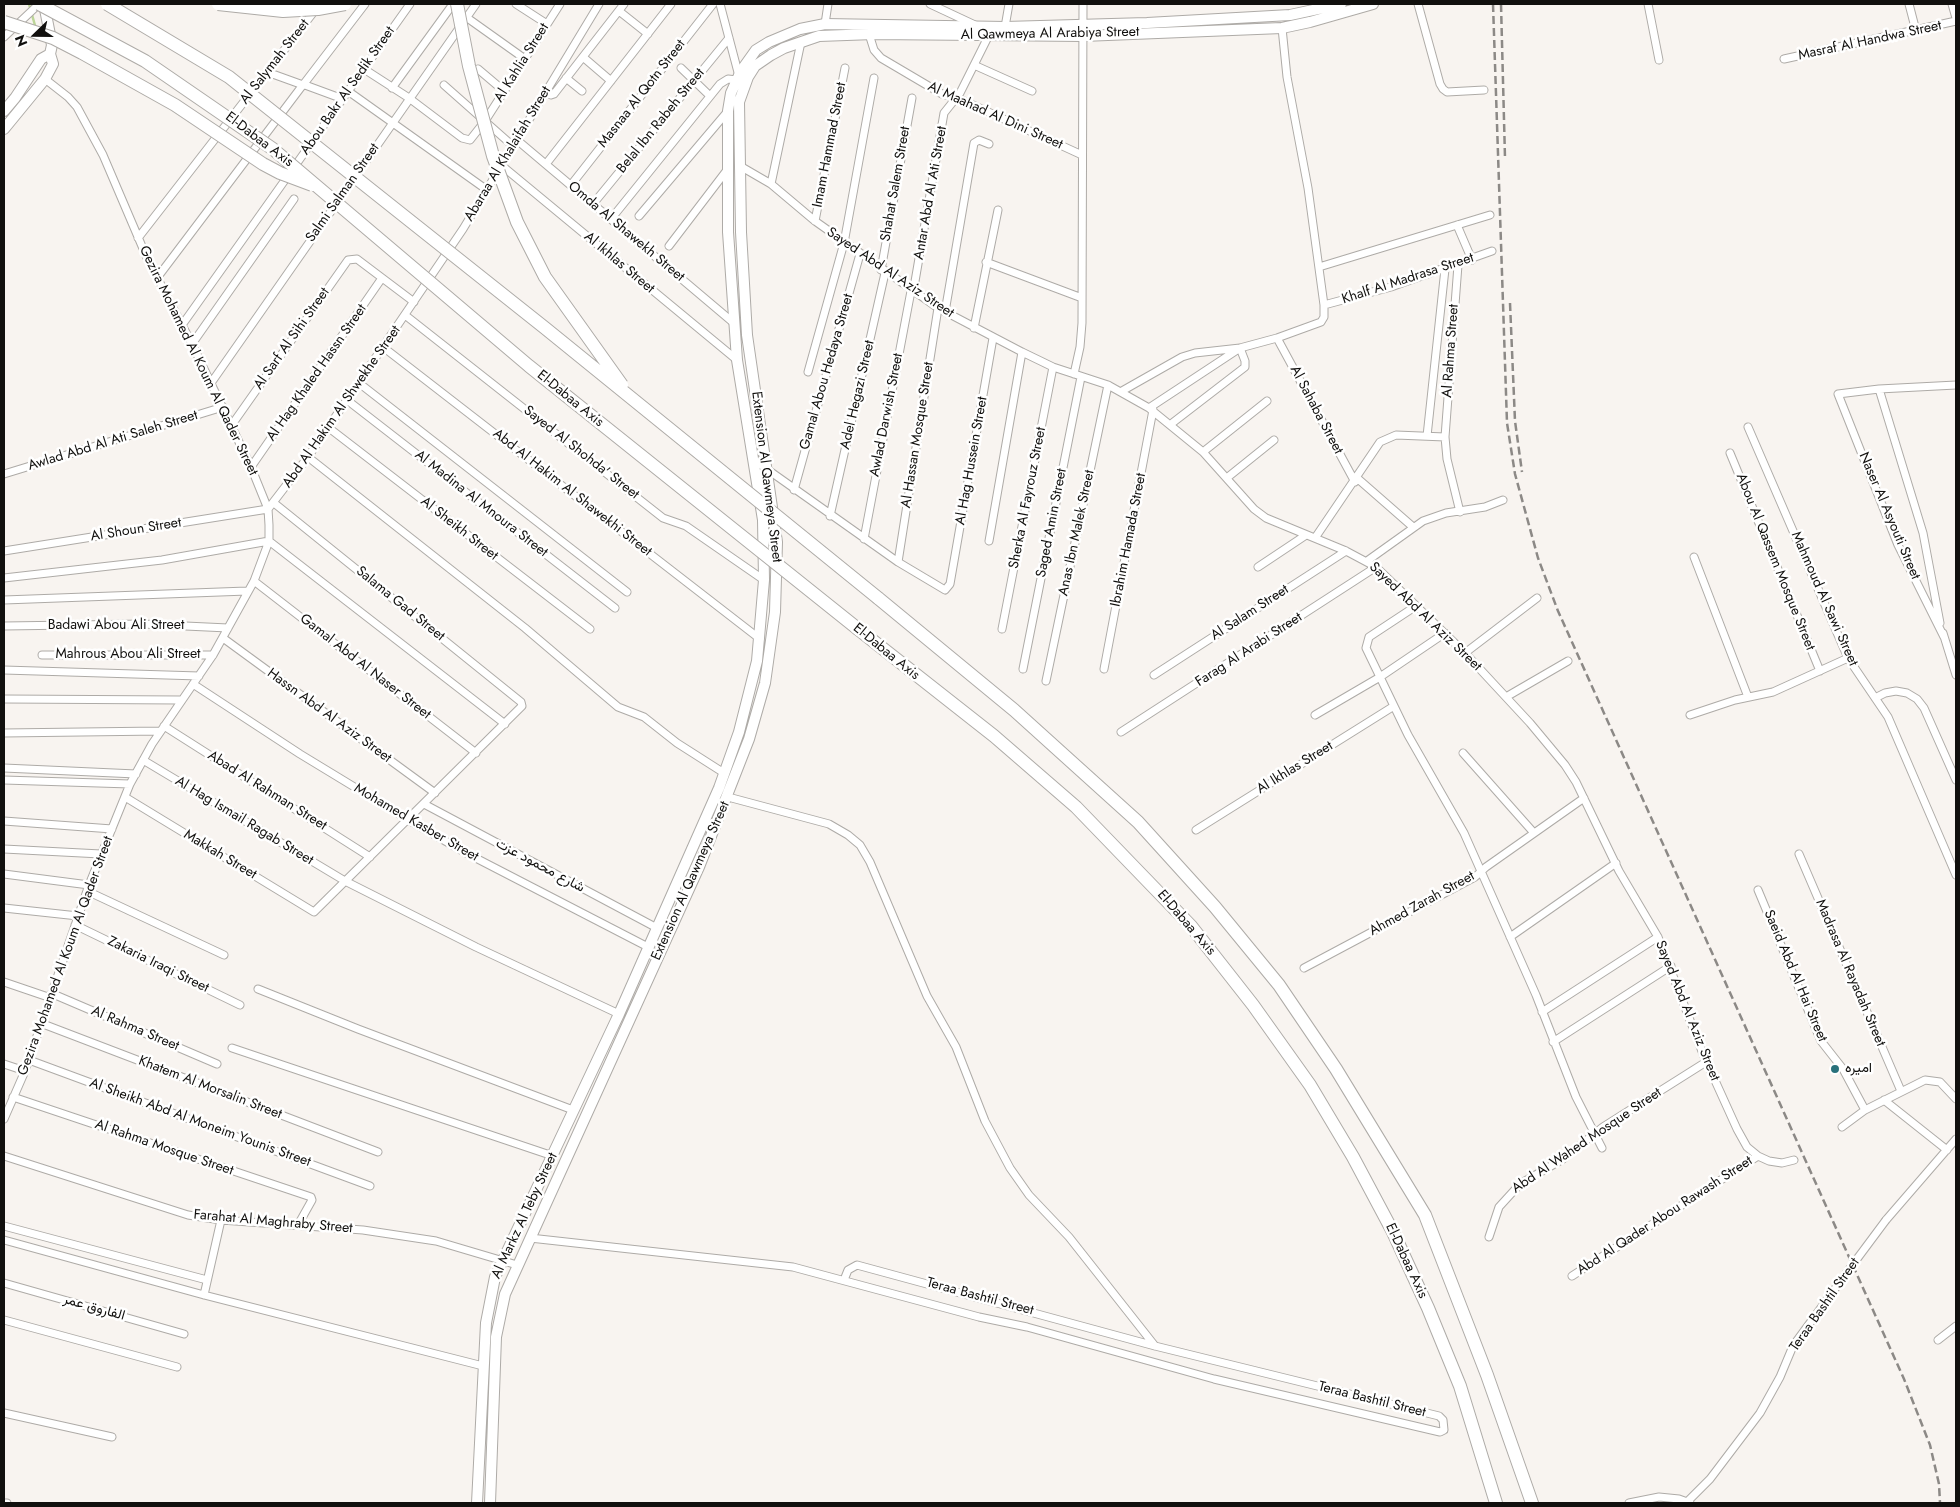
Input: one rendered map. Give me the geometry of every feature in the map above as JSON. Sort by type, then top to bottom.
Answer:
[{"type":"highway","name":"El-Dabaa Axis","points":[[39,4],[145,61],[273,149],[529,366],[994,736],[1076,807],[1191,926],[1254,1006],[1310,1085],[1353,1157],[1393,1232],[1428,1308],[1460,1386],[1496,1503]]},
{"type":"highway","points":[[107,4],[229,78],[630,397],[878,598],[1022,716],[1138,822],[1215,907],[1279,985],[1336,1069],[1425,1215],[1488,1375],[1532,1503]]},
{"type":"highway","points":[[218,4],[283,11],[318,9],[345,4]]},
{"type":"highway","points":[[457,4],[468,66],[506,196],[517,222],[545,277],[630,397]]},
{"type":"highway","points":[[4,22],[53,38],[82,53],[168,100],[262,164],[298,181],[318,186]]},
{"type":"street","points":[[4,37],[39,4]]},
{"type":"street","points":[[4,129],[45,79],[52,64],[50,54],[52,45],[44,4]]},
{"type":"street","name":"Al Salymah Street","points":[[138,238],[320,4]]},
{"type":"street","points":[[157,278],[365,4]]},
{"type":"street","name":"Abou Bakr Al Sedik Street","points":[[182,325],[410,4]]},
{"type":"street","points":[[392,88],[452,4]]},
{"type":"street","name":"Salmi Salman Street","points":[[211,383],[408,98],[476,4]]},
{"type":"street","points":[[516,4],[547,24]]},
{"type":"street","name":"Al Kahlia Street","points":[[408,98],[466,140],[473,138],[560,4]]},
{"type":"street","name":"Abaraa Al Khalaifah Street","points":[[414,302],[486,190],[599,4]]},
{"type":"street","points":[[545,91],[553,95],[624,4]]},
{"type":"street","points":[[546,164],[671,4]]},
{"type":"street","name":"Masnaa Al Qotn Street","points":[[571,185],[713,4]]},
{"type":"street","name":"Extension Al Qawmeya Street","points":[[649,977],[728,797],[760,703],[775,612],[778,577],[777,542],[747,335],[740,166],[739,81],[720,4]]},
{"type":"street","points":[[825,24],[828,4]]},
{"type":"street","points":[[930,4],[976,26]]},
{"type":"street","points":[[1005,27],[1009,4]]},
{"type":"street","name":"Al Maahad Al Dini Street","points":[[1077,376],[1082,298],[1083,4]]},
{"type":"street","name":"Al Qawmeya Al Arabiya Street","points":[[739,81],[756,50],[769,42],[800,29],[825,24],[976,26],[991,31],[1005,27],[1274,17],[1306,13],[1341,4]]},
{"type":"street","name":"Al Qawmeya Al Arabiya Street","points":[[739,81],[762,61],[784,48],[819,36],[991,31],[1083,36],[1282,28],[1373,4]]},
{"type":"street","points":[[1418,4],[1440,84],[1443,88],[1447,92],[1484,90]]},
{"type":"street","points":[[1648,4],[1659,60]]},
{"type":"street","points":[[1908,4],[1916,31]]},
{"type":"street","points":[[1952,4],[1956,20]]},
{"type":"street","points":[[619,11],[648,34]]},
{"type":"street","points":[[466,17],[524,59]]},
{"type":"street","name":"Masraf Al Handwa Street","points":[[1784,60],[1916,31],[1956,20]]},
{"type":"street","points":[[1122,391],[1141,378],[1195,353],[1240,348],[1277,338],[1320,322],[1324,317],[1308,188],[1287,77],[1282,28]]},
{"type":"street","name":"Antar Abd Al Ati Street","points":[[912,292],[944,114],[956,98],[991,31]]},
{"type":"street","name":"Al Maahad Al Dini Street","points":[[869,34],[874,50],[881,58],[942,94],[956,98],[1082,155]]},
{"type":"street","name":"Belal Ibn Rabeh Street","points":[[593,204],[729,38]]},
{"type":"street","points":[[771,184],[801,42]]},
{"type":"street","points":[[4,111],[41,59],[50,54]]},
{"type":"street","points":[[582,57],[611,81]]},
{"type":"street","points":[[974,65],[1032,91]]},
{"type":"street","points":[[681,68],[710,96]]},
{"type":"street","name":"Imam Hammad Street","points":[[815,221],[845,68]]},
{"type":"street","points":[[364,69],[408,98]]},
{"type":"street","points":[[478,69],[504,91]]},
{"type":"street","points":[[267,72],[342,99]]},
{"type":"street","points":[[566,78],[582,91]]},
{"type":"street","points":[[808,372],[844,243],[874,78]]},
{"type":"street","name":"Gezira Mohamed Al Koum Al Qader Street","points":[[4,1118],[43,1024],[88,888],[130,784],[162,729],[223,638],[254,581],[269,541],[268,509],[251,467],[192,344],[157,278],[113,177],[91,132],[68,97],[45,79]]},
{"type":"street","points":[[611,219],[722,81],[728,79],[739,81]]},
{"type":"street","name":"Extension Al Qawmeya Street","points":[[648,947],[724,773],[746,709],[760,639],[764,580],[762,520],[754,460],[736,360],[735,324],[730,275],[727,170],[728,111],[739,81]]},
{"type":"street","name":"Omda Al Shawekh Street","points":[[444,85],[485,121],[546,164],[735,324]]},
{"type":"street","points":[[348,91],[486,190]]},
{"type":"street","name":"Shahat Salem Street","points":[[883,272],[912,98]]},
{"type":"street","points":[[639,216],[728,111]]},
{"type":"street","points":[[945,312],[974,143],[979,140],[989,144]]},
{"type":"street","name":"Al Ikhlas Street","points":[[501,165],[736,360]]},
{"type":"street","name":"Sayed Abd Al Aziz Street","points":[[740,166],[771,184],[815,221],[883,272],[938,308],[993,338],[1053,367],[1108,385],[1122,391],[1151,409],[1203,452],[1254,508],[1266,518],[1367,561],[1376,567],[1445,633],[1506,697],[1565,765],[1584,798],[1616,863],[1658,937],[1671,966],[1706,1062],[1737,1129],[1747,1147],[1758,1156]]},
{"type":"street","points":[[668,246],[727,170]]},
{"type":"street","points":[[192,344],[294,199]]},
{"type":"street","points":[[974,328],[998,210]]},
{"type":"street","points":[[1319,267],[1490,215]]},
{"type":"street","points":[[1457,225],[1472,260]]},
{"type":"street","name":"Khalf Al Madrasa Street","points":[[1324,305],[1458,265],[1492,251]]},
{"type":"street","name":"Gamal Abou Hedaya Street","points":[[794,490],[860,254]]},
{"type":"street","name":"Al Sarf Al Sihi Street","points":[[231,426],[348,260],[357,258],[382,278]]},
{"type":"street","points":[[986,262],[1082,298]]},
{"type":"street","name":"Al Rahma Street","points":[[1458,265],[1445,436],[1447,459],[1460,512]]},
{"type":"street","points":[[1427,436],[1445,269]]},
{"type":"street","name":"Adel Hegazi Street","points":[[830,516],[883,272]]},
{"type":"street","points":[[382,278],[414,302]]},
{"type":"street","name":"Al Hag Khaled Hassn Street","points":[[251,467],[382,278]]},
{"type":"street","name":"Awlad Darwish Street","points":[[864,539],[912,292]]},
{"type":"street","name":"Abd Al Hakim Al Shwekhe Street","points":[[268,509],[308,457],[414,302]]},
{"type":"street","name":"Al Hassan Mosque Street","points":[[898,562],[938,308]]},
{"type":"street","name":"Sayed Al Shohda' Street","points":[[405,315],[664,518],[686,526],[764,580]]},
{"type":"street","name":"Al Hag Hussein Street","points":[[898,562],[945,590],[950,584],[993,338]]},
{"type":"street","name":"Al Sahaba Street","points":[[1277,338],[1356,480]]},
{"type":"street","name":"Abd Al Hakim Al Shawekhi Street","points":[[383,347],[760,639]]},
{"type":"street","points":[[1151,409],[1240,348]]},
{"type":"street","points":[[1171,424],[1245,367],[1245,361],[1240,348]]},
{"type":"street","points":[[989,541],[1022,352]]},
{"type":"street","name":"Sherka Al Fayrouz Street","points":[[1002,629],[1053,367]]},
{"type":"street","name":"Saged Amin Street","points":[[1023,669],[1077,376]]},
{"type":"street","points":[[359,383],[627,592]]},
{"type":"street","name":"Anas Ibn Malek Street","points":[[1046,681],[1108,385]]},
{"type":"street","points":[[1956,385],[1880,389],[1923,533],[1944,637],[1956,675]]},
{"type":"street","name":"Naser Al Asyouti Street","points":[[1880,389],[1838,394],[1898,545],[1944,637]]},
{"type":"street","name":"Al Madina Al Mnoura Street","points":[[347,400],[615,608]]},
{"type":"street","points":[[1203,452],[1267,401]]},
{"type":"street","name":"Awlad Abd Al Ati Saleh Street","points":[[4,474],[223,407]]},
{"type":"street","name":"Ibrahim Hamada Street","points":[[1104,669],[1151,409]]},
{"type":"street","name":"Mahmoud Al Sawi Street","points":[[1748,427],[1848,658],[1888,717],[1956,875]]},
{"type":"street","name":"Al Sheikh Street","points":[[328,428],[590,629]]},
{"type":"street","points":[[1315,538],[1380,442],[1389,436],[1445,436]]},
{"type":"street","points":[[1228,478],[1274,440]]},
{"type":"street","name":"Abou Al Qassem Mosque Street","points":[[1730,453],[1820,671]]},
{"type":"street","points":[[308,457],[525,628],[618,707],[644,717],[677,743],[724,773]]},
{"type":"street","points":[[754,460],[830,516],[898,562]]},
{"type":"street","points":[[1356,480],[1414,527]]},
{"type":"street","points":[[1367,561],[1414,527],[1435,516],[1485,507],[1503,500]]},
{"type":"street","name":"Salama Gad Street","points":[[274,503],[521,702],[521,708],[505,724]]},
{"type":"street","name":"Al Shoun Street","points":[[4,551],[268,509]]},
{"type":"street","points":[[1258,568],[1306,535]]},
{"type":"street","points":[[4,578],[162,560],[269,541],[505,724],[345,881]]},
{"type":"street","name":"Al Salam Street","points":[[1154,675],[1346,551]]},
{"type":"street","points":[[1694,558],[1748,696]]},
{"type":"street","name":"Farag Al Arabi Street","points":[[1121,732],[1376,567]]},
{"type":"street","name":"Gamal Abd Al Naser Street","points":[[254,581],[476,753]]},
{"type":"street","points":[[4,600],[247,591]]},
{"type":"street","points":[[1464,652],[1537,598]]},
{"type":"street","points":[[1416,606],[1367,640],[1366,648],[1413,743],[1456,817],[1510,937],[1576,1096],[1602,1148]]},
{"type":"street","name":"Badawi Abou Ali Street","points":[[4,626],[143,624],[228,628]]},
{"type":"street","points":[[1315,715],[1380,677],[1445,633]]},
{"type":"street","name":"Hassn Abd Al Aziz Street","points":[[223,638],[435,793]]},
{"type":"street","name":"Mahrous Abou Ali Street","points":[[42,655],[213,654]]},
{"type":"street","points":[[1690,715],[1748,696],[1773,692],[1848,658]]},
{"type":"street","points":[[1506,697],[1568,661]]},
{"type":"street","points":[[4,670],[199,676]]},
{"type":"street","name":"Mohamed Kasber Street","points":[[193,684],[300,754],[407,819],[466,853],[648,947]]},
{"type":"street","points":[[1875,698],[1885,693],[1896,691],[1917,699],[1924,708],[1956,780]]},
{"type":"street","points":[[4,699],[181,700]]},
{"type":"street","name":"Al Ikhlas Street","points":[[1196,830],[1394,706]]},
{"type":"street","points":[[4,733],[162,729]]},
{"type":"street","name":"Abad Al Rahman Street","points":[[162,729],[370,857]]},
{"type":"street","points":[[1463,753],[1534,833]]},
{"type":"street","name":"Al Hag Ismail Ragab Street","points":[[143,760],[345,881],[476,947],[619,1014]]},
{"type":"street","points":[[4,768],[136,774]]},
{"type":"street","points":[[4,780],[130,784]]},
{"type":"street","name":"Makkah Street","points":[[125,797],[314,912],[345,881]]},
{"type":"street","points":[[728,797],[829,824],[848,835],[860,845],[870,862],[927,996],[956,1047],[985,1121],[1010,1168],[1029,1195],[1082,1252],[1155,1346]]},
{"type":"street","name":"Ahmed Zarah Street","points":[[1304,968],[1475,877],[1584,798]]},
{"type":"street","name":"شارع محمود عزت","points":[[424,804],[657,928]]},
{"type":"street","points":[[4,821],[112,829]]},
{"type":"street","points":[[4,849],[101,854]]},
{"type":"street","name":"Madrasa Al Rayadah Street","points":[[1799,854],[1901,1091]]},
{"type":"street","points":[[1510,937],[1616,863]]},
{"type":"street","points":[[4,874],[88,888],[224,955]]},
{"type":"street","name":"Saeid Abd Al Hai Street","points":[[1758,890],[1821,1041],[1843,1069],[1865,1110]]},
{"type":"street","points":[[4,908],[78,916]]},
{"type":"street","name":"Zakaria Iraqi Street","points":[[76,925],[240,1005]]},
{"type":"street","points":[[1542,1012],[1658,937]]},
{"type":"street","name":"Al Markz Al Teby Street","points":[[477,1503],[483,1366],[488,1307],[501,1261],[553,1156],[648,947]]},
{"type":"street","points":[[1553,1042],[1671,966]]},
{"type":"street","name":"Al Markz Al Teby Street","points":[[490,1503],[496,1337],[500,1309],[517,1265],[649,977]]},
{"type":"street","name":"Al Rahma Street","points":[[4,982],[52,996],[217,1064]]},
{"type":"street","points":[[258,989],[358,1029],[574,1110]]},
{"type":"street","name":"Khatem Al Morsalin Street","points":[[43,1024],[378,1152]]},
{"type":"street","points":[[232,1048],[553,1156]]},
{"type":"street","name":"Al Sheikh Abd Al Moneim Younis Street","points":[[29,1060],[370,1186]]},
{"type":"street","name":"Abd Al Wahed Mosque Street","points":[[1489,1237],[1494,1216],[1512,1191],[1563,1158],[1594,1133],[1706,1062]]},
{"type":"street","points":[[4,1064],[25,1071]]},
{"type":"street","points":[[1842,1127],[1865,1110],[1925,1080],[1940,1082],[1956,1099]]},
{"type":"street","name":"Al Rahma Mosque Street","points":[[13,1097],[311,1197],[312,1200],[298,1225]]},
{"type":"street","points":[[1884,1100],[1946,1150]]},
{"type":"street","name":"Teraa Bashtil Street","points":[[1689,1503],[1710,1479],[1760,1413],[1780,1377],[1793,1346],[1848,1271],[1886,1220],[1956,1139]]},
{"type":"street","name":"Farahat Al Maghraby Street","points":[[4,1156],[188,1215],[221,1220],[363,1230],[436,1241],[517,1265]]},
{"type":"street","points":[[1758,1156],[1769,1161],[1782,1163],[1794,1160]]},
{"type":"street","name":"Abd Al Qader Abou Rawash Street","points":[[1572,1276],[1758,1156]]},
{"type":"street","points":[[204,1295],[221,1220]]},
{"type":"street","points":[[4,1226],[207,1280]]},
{"type":"street","name":"Teraa Bashtil Street","points":[[530,1238],[630,1250],[669,1252],[712,1259],[762,1262],[793,1267],[892,1295],[1027,1327],[1214,1378],[1440,1432],[1444,1430],[1443,1420],[1439,1416],[1155,1346],[858,1265],[851,1267],[844,1280]]},
{"type":"street","points":[[4,1240],[204,1295],[483,1366]]},
{"type":"street","name":"الفاروق عمر","points":[[4,1282],[184,1334]]},
{"type":"street","points":[[4,1320],[177,1367]]},
{"type":"street","points":[[1938,1340],[1956,1326]]},
{"type":"street","points":[[4,1413],[112,1437]]},
{"type":"street","points":[[1629,1503],[1658,1497],[1689,1503]]},
{"type":"waterway","points":[[29,4],[36,29]]},
{"type":"railway","points":[[1493,4],[1507,423],[1515,474],[1538,558],[1558,611],[1904,1379],[1930,1445],[1939,1484],[1940,1503]]},
{"type":"railway","points":[[1501,4],[1505,158]]},
{"type":"railway","points":[[1510,303],[1515,421],[1522,472]]},
{"type":"place","name":"اميره","points":[[1835,1069]]}]
